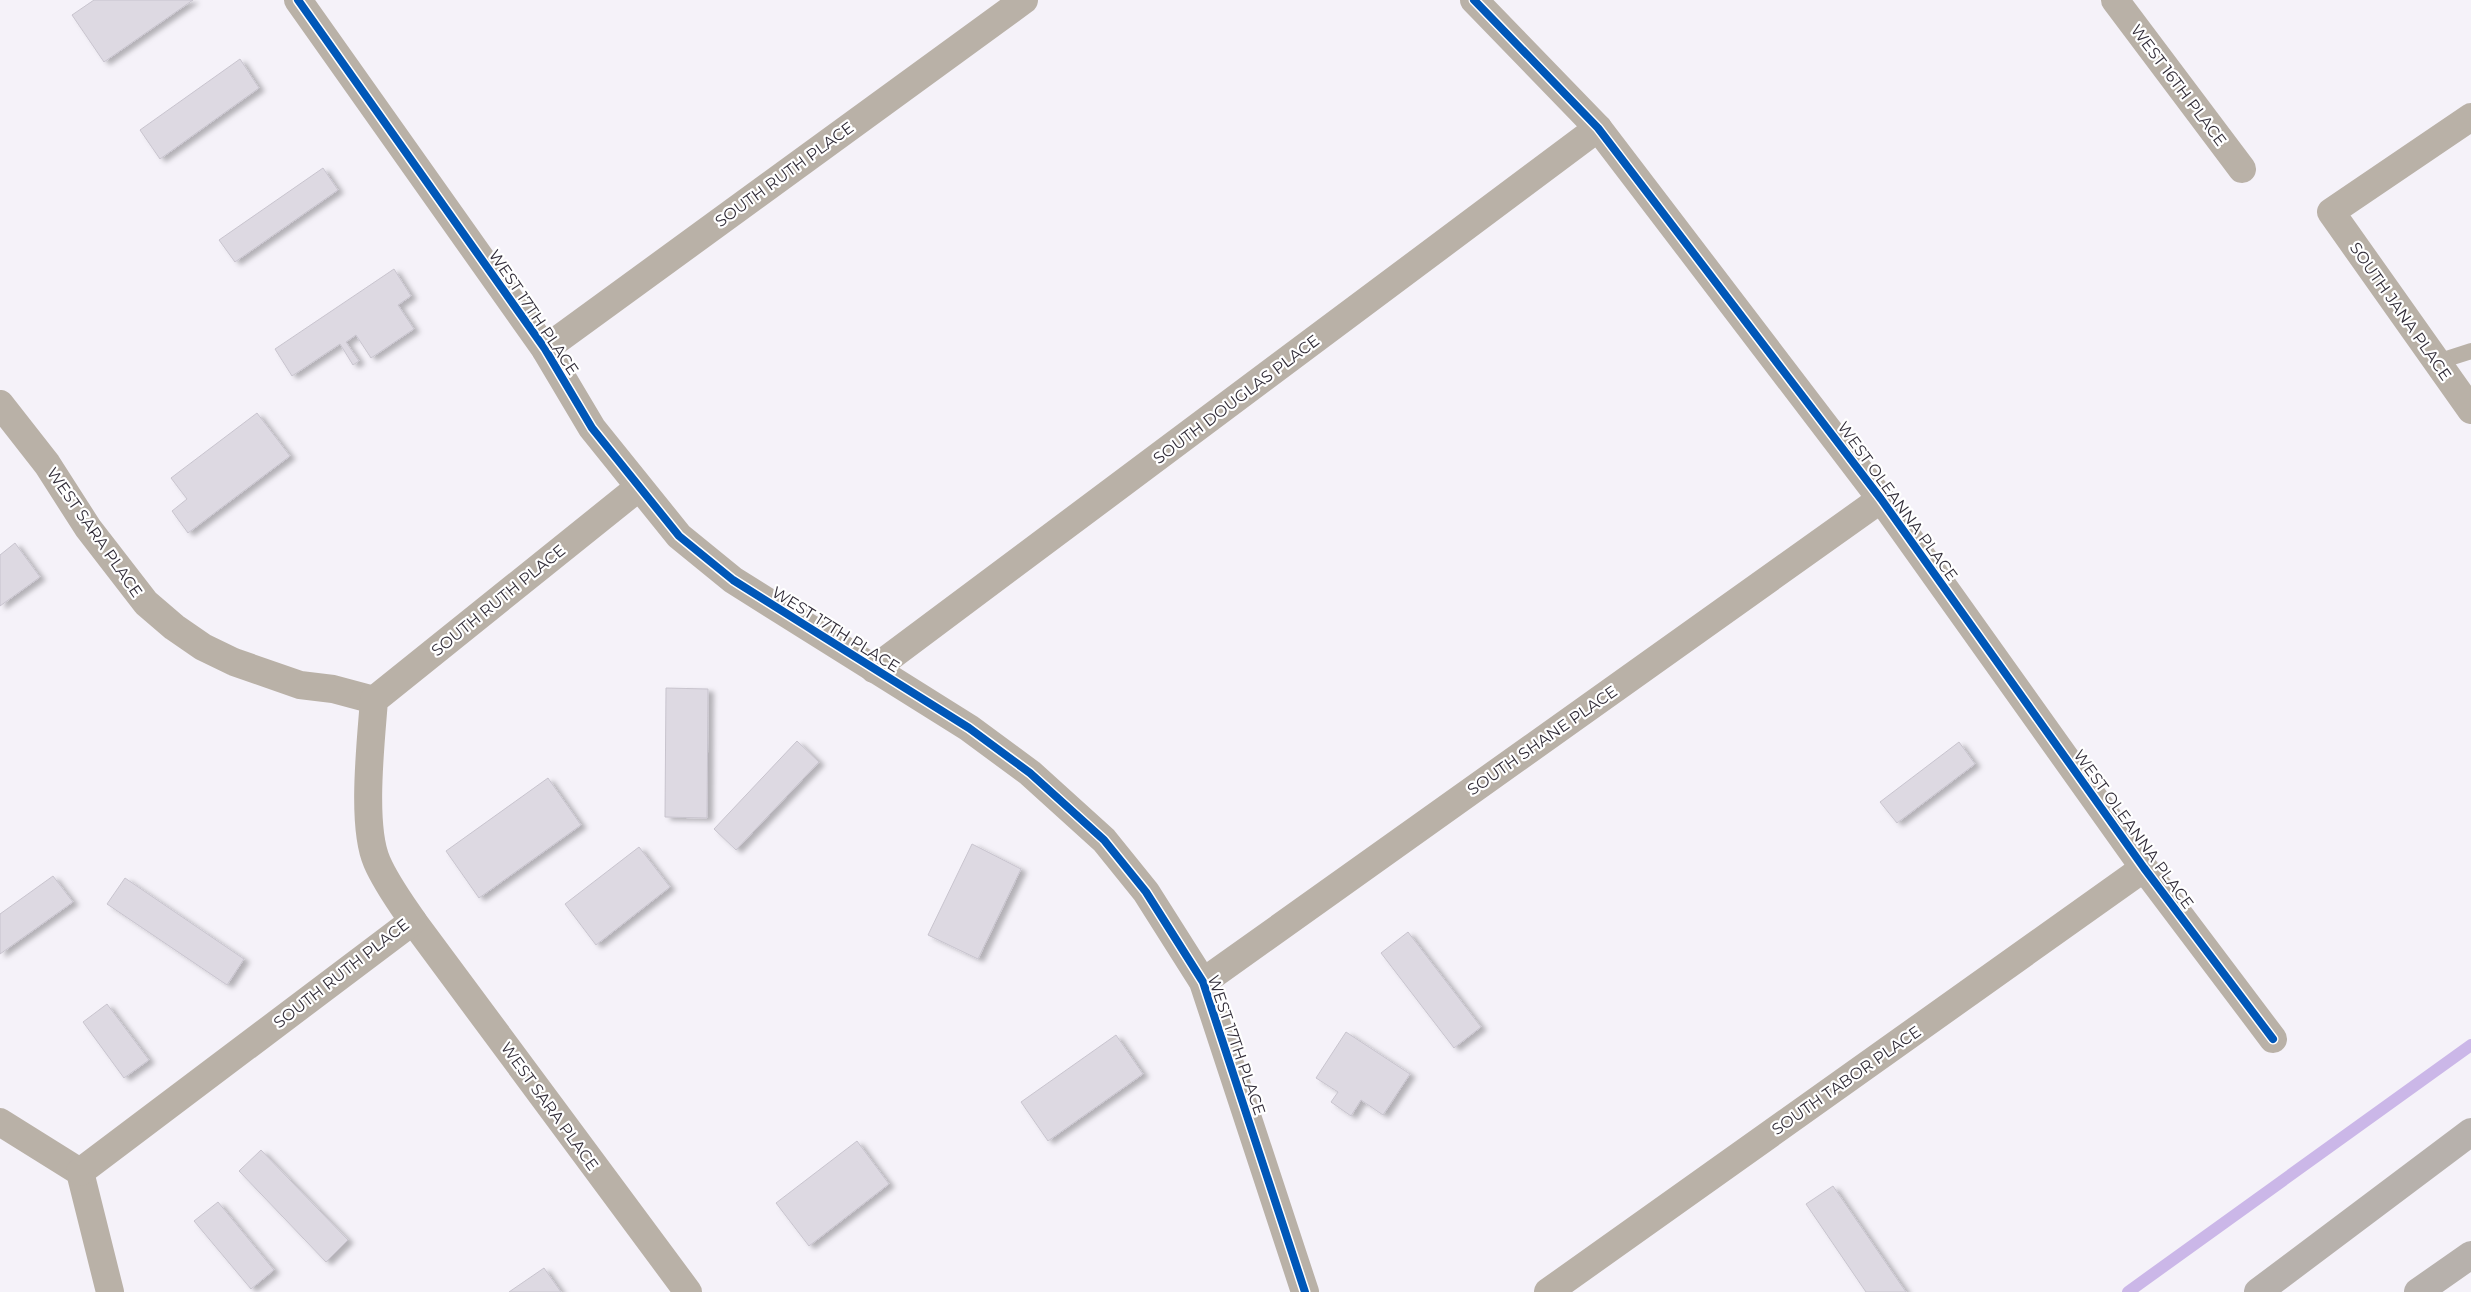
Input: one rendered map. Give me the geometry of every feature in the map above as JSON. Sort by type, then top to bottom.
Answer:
[{"type":"highway","points":[[2258,1292],[2471,1132]]},
{"type":"highway","points":[[2418,1292],[2471,1255]]},
{"type":"street","name":"WEST 17TH PLACE","points":[[298,0],[545,349],[592,428],[638,488],[679,536],[734,580],[874,670],[970,728],[1030,773],[1104,840],[1146,892],[1204,982],[1305,1292]]},
{"type":"street","name":"SOUTH RUTH PLACE","points":[[545,349],[1024,0]]},
{"type":"street","name":"WEST OLEANNA PLACE","points":[[1474,0],[1598,128],[1882,499],[2144,868],[2273,1039]]},
{"type":"street","name":"WEST 16TH PLACE","points":[[2115,0],[2242,169]]},
{"type":"street","name":"SOUTH JANA PLACE","points":[[2471,117],[2331,212],[2471,410]]},
{"type":"street","name":"SOUTH DOUGLAS PLACE","points":[[874,670],[1598,128]]},
{"type":"street","name":"WEST SARA PLACE","points":[[0,404],[47,464],[88,528],[146,603],[174,627],[204,647],[234,662],[300,685],[333,689],[374,700]]},
{"type":"street","name":"SOUTH RUTH PLACE","points":[[80,1172],[413,921],[376,860],[369,824],[369,784],[374,700],[638,488]]},
{"type":"street","name":"SOUTH SHANE PLACE","points":[[1204,982],[1882,499]]},
{"type":"street","name":"SOUTH TABOR PLACE","points":[[1548,1292],[2144,868]]},
{"type":"street","name":"WEST SARA PLACE","points":[[413,921],[688,1292]]},
{"type":"street","points":[[0,1122],[80,1172],[110,1292]]},
{"type":"lane","points":[[2437,362],[2471,351]]},
{"type":"building","points":[[94,0],[193,0],[104,62],[72,15]]},
{"type":"building","points":[[240,59],[259,88],[160,159],[140,130]]},
{"type":"building","points":[[323,168],[338,190],[235,262],[219,240]]},
{"type":"building","points":[[394,269],[411,296],[398,305],[414,329],[371,358],[356,335],[346,342],[359,361],[353,365],[340,344],[292,376],[275,349]]},
{"type":"building","points":[[257,413],[290,456],[188,533],[172,511],[187,499],[171,478]]},
{"type":"building","points":[[15,543],[40,577],[0,606],[0,555]]},
{"type":"building","points":[[666,688],[708,689],[707,818],[665,817]]},
{"type":"building","points":[[797,741],[819,762],[736,850],[714,829]]},
{"type":"building","points":[[1959,742],[1975,764],[1897,823],[1880,802]]},
{"type":"building","points":[[548,778],[581,825],[479,898],[446,851]]},
{"type":"building","points":[[972,844],[1021,869],[978,959],[928,935]]},
{"type":"building","points":[[639,847],[670,887],[596,945],[565,904]]},
{"type":"building","points":[[53,876],[73,902],[0,954],[0,914]]},
{"type":"building","points":[[125,878],[244,959],[227,985],[107,904]]},
{"type":"building","points":[[1408,932],[1481,1027],[1454,1048],[1381,953]]},
{"type":"building","points":[[107,1004],[149,1060],[124,1078],[83,1022]]},
{"type":"building","points":[[1346,1032],[1410,1074],[1383,1115],[1361,1100],[1351,1116],[1331,1102],[1338,1092],[1316,1078]]},
{"type":"building","points":[[1116,1035],[1143,1074],[1048,1141],[1021,1102]]},
{"type":"building","points":[[857,1141],[889,1184],[809,1246],[776,1203]]},
{"type":"building","points":[[261,1150],[348,1240],[326,1262],[239,1171]]},
{"type":"building","points":[[1833,1186],[1906,1292],[1866,1292],[1806,1204]]},
{"type":"building","points":[[218,1202],[274,1270],[251,1289],[194,1221]]},
{"type":"building","points":[[544,1268],[561,1292],[509,1292]]},
{"type":"waterway","points":[[2128,1292],[2471,1045]]},
{"type":"cycle path","points":[[298,0],[545,349],[592,428],[679,536],[733,580],[969,728],[1030,773],[1104,840],[1146,892],[1203,982],[1305,1292]]},
{"type":"cycle path","points":[[1474,0],[1598,128],[1881,499],[2144,868],[2273,1039]]}]
